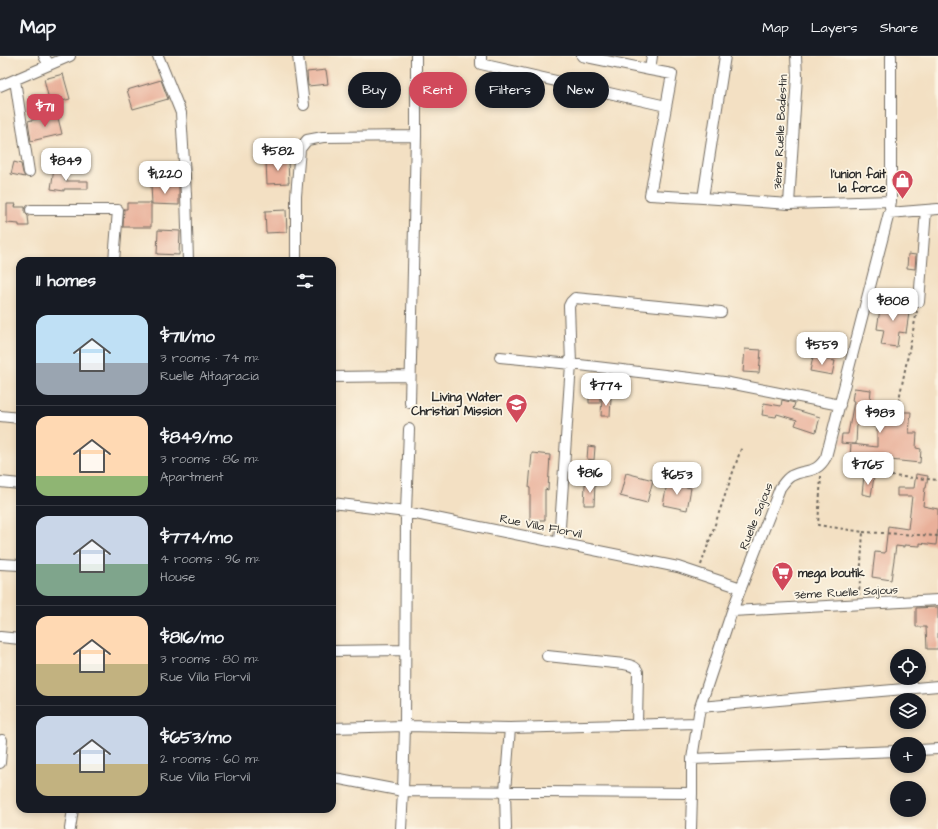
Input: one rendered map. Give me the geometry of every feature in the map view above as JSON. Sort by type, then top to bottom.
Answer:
[{"type":"street","points":[[0,86],[15,80],[47,61],[70,56]]},
{"type":"street","points":[[158,56],[181,113],[188,257]]},
{"type":"street","points":[[298,56],[304,105]]},
{"type":"street","points":[[410,403],[416,136],[416,56]]},
{"type":"street","points":[[481,56],[481,64],[666,106]]},
{"type":"street","points":[[582,56],[672,74],[650,195],[789,204]]},
{"type":"street","points":[[650,70],[652,56]]},
{"type":"street","points":[[703,198],[725,56]]},
{"type":"street","name":"3ème Ruelle Badestin","points":[[796,56],[789,204],[891,201]]},
{"type":"street","points":[[822,464],[826,457],[840,405],[889,213],[891,201],[891,56]]},
{"type":"street","points":[[15,80],[29,172]]},
{"type":"street","points":[[296,257],[297,188],[300,149],[307,140],[324,137],[416,136]]},
{"type":"street","points":[[31,210],[118,210],[114,257]]},
{"type":"street","points":[[919,302],[926,210]]},
{"type":"street","points":[[889,213],[938,210]]},
{"type":"street","points":[[559,542],[570,364],[569,306],[571,302],[575,298],[721,312]]},
{"type":"street","points":[[500,357],[724,382],[840,405]]},
{"type":"street","points":[[336,377],[410,376]]},
{"type":"street","points":[[0,416],[16,418]]},
{"type":"street","points":[[401,829],[405,726],[406,512],[409,429]]},
{"type":"street","name":"Ruelle Sajous","points":[[691,829],[692,758],[700,707],[732,611],[780,488],[790,476],[818,468],[822,464]]},
{"type":"street","points":[[0,482],[16,484]]},
{"type":"street","name":"Rue Villa Florvil","points":[[336,503],[406,512],[559,542],[678,567],[742,588]]},
{"type":"street","points":[[0,564],[16,565]]},
{"type":"street","name":"3ème Ruelle Sajous","points":[[732,611],[938,600]]},
{"type":"street","points":[[0,637],[16,639]]},
{"type":"street","points":[[336,651],[405,650]]},
{"type":"street","points":[[546,656],[624,664],[635,667],[638,672],[637,725]]},
{"type":"street","points":[[700,707],[938,686]]},
{"type":"street","points":[[336,728],[405,726],[510,728],[697,723]]},
{"type":"street","points":[[506,829],[505,792],[510,728]]},
{"type":"street","points":[[0,763],[2,740]]},
{"type":"street","points":[[926,750],[938,749]]},
{"type":"street","points":[[692,758],[890,751]]},
{"type":"street","points":[[336,778],[403,791],[692,793]]},
{"type":"street","points":[[70,829],[72,813]]},
{"type":"path","points":[[895,419],[919,302]]},
{"type":"path","points":[[698,573],[742,446]]},
{"type":"path","points":[[822,464],[818,525],[863,532],[938,536]]},
{"type":"path","points":[[879,475],[938,480]]},
{"type":"path","points":[[858,604],[863,532]]},
{"type":"building","points":[[326,70],[328,84],[308,86],[307,72]]},
{"type":"building","points":[[63,74],[70,99],[50,104],[44,79]]},
{"type":"building","points":[[161,80],[168,99],[133,109],[127,90]]},
{"type":"building","points":[[57,114],[62,134],[31,141],[28,121]]},
{"type":"building","points":[[288,160],[289,183],[267,184],[266,161]]},
{"type":"building","points":[[14,162],[21,164],[25,177],[11,174]]},
{"type":"building","points":[[54,168],[66,169],[65,181],[88,181],[88,189],[64,189],[64,191],[51,189]]},
{"type":"building","points":[[151,185],[179,185],[179,205],[152,204]]},
{"type":"building","points":[[127,203],[151,203],[151,227],[123,227],[124,209],[127,209]]},
{"type":"building","points":[[7,204],[16,204],[15,207],[25,207],[25,213],[28,216],[29,226],[19,226],[19,224],[7,223]]},
{"type":"building","points":[[286,210],[287,232],[266,233],[265,211]]},
{"type":"building","points":[[158,230],[180,231],[179,255],[157,254]]},
{"type":"building","points":[[908,254],[916,255],[915,269],[907,268]]},
{"type":"building","points":[[893,297],[907,299],[905,312],[909,313],[906,333],[899,332],[897,347],[881,345],[884,330],[877,329],[880,309],[892,310]]},
{"type":"building","points":[[745,349],[761,350],[759,373],[743,372]]},
{"type":"building","points":[[813,357],[835,361],[832,375],[810,371]]},
{"type":"building","points":[[854,388],[871,390],[869,411],[872,411],[871,416],[899,421],[900,412],[911,412],[909,433],[917,433],[916,448],[921,449],[920,463],[890,460],[878,460],[877,462],[865,461],[865,459],[850,457],[851,444],[841,443],[842,434],[848,434],[854,401],[852,401]],"holes":[[[857,423],[877,427],[877,447],[852,444],[856,444]]]},
{"type":"building","points":[[589,390],[600,391],[600,403],[589,403]]},
{"type":"building","points":[[602,397],[611,398],[610,416],[601,416]]},
{"type":"building","points":[[782,400],[795,403],[793,409],[820,417],[816,432],[795,425],[797,420],[777,414],[776,417],[762,415],[764,403],[781,406]]},
{"type":"building","points":[[588,446],[595,447],[594,460],[587,459]]},
{"type":"building","points":[[532,453],[550,455],[548,490],[545,489],[545,520],[530,520],[529,488]]},
{"type":"building","points":[[626,473],[653,480],[647,503],[620,496]]},
{"type":"building","points":[[916,474],[928,476],[923,506],[938,509],[936,545],[920,543],[920,546],[896,546],[891,580],[872,577],[875,552],[885,553],[888,526],[908,529],[912,496],[897,496],[897,488],[914,488]]},
{"type":"building","points":[[864,476],[874,477],[871,496],[862,494]]},
{"type":"building","points":[[667,483],[691,488],[687,510],[663,505]]},
{"type":"building","points":[[585,484],[595,484],[594,505],[584,505]]},
{"type":"building","points":[[938,607],[938,649],[927,649],[926,627],[916,627],[916,608]]},
{"type":"place","name":"l'union fait la force","points":[[902,200]]},
{"type":"place","name":"Living Water Christian Mission","points":[[517,424]]},
{"type":"place","name":"mega boutik","points":[[782,592]]}]
